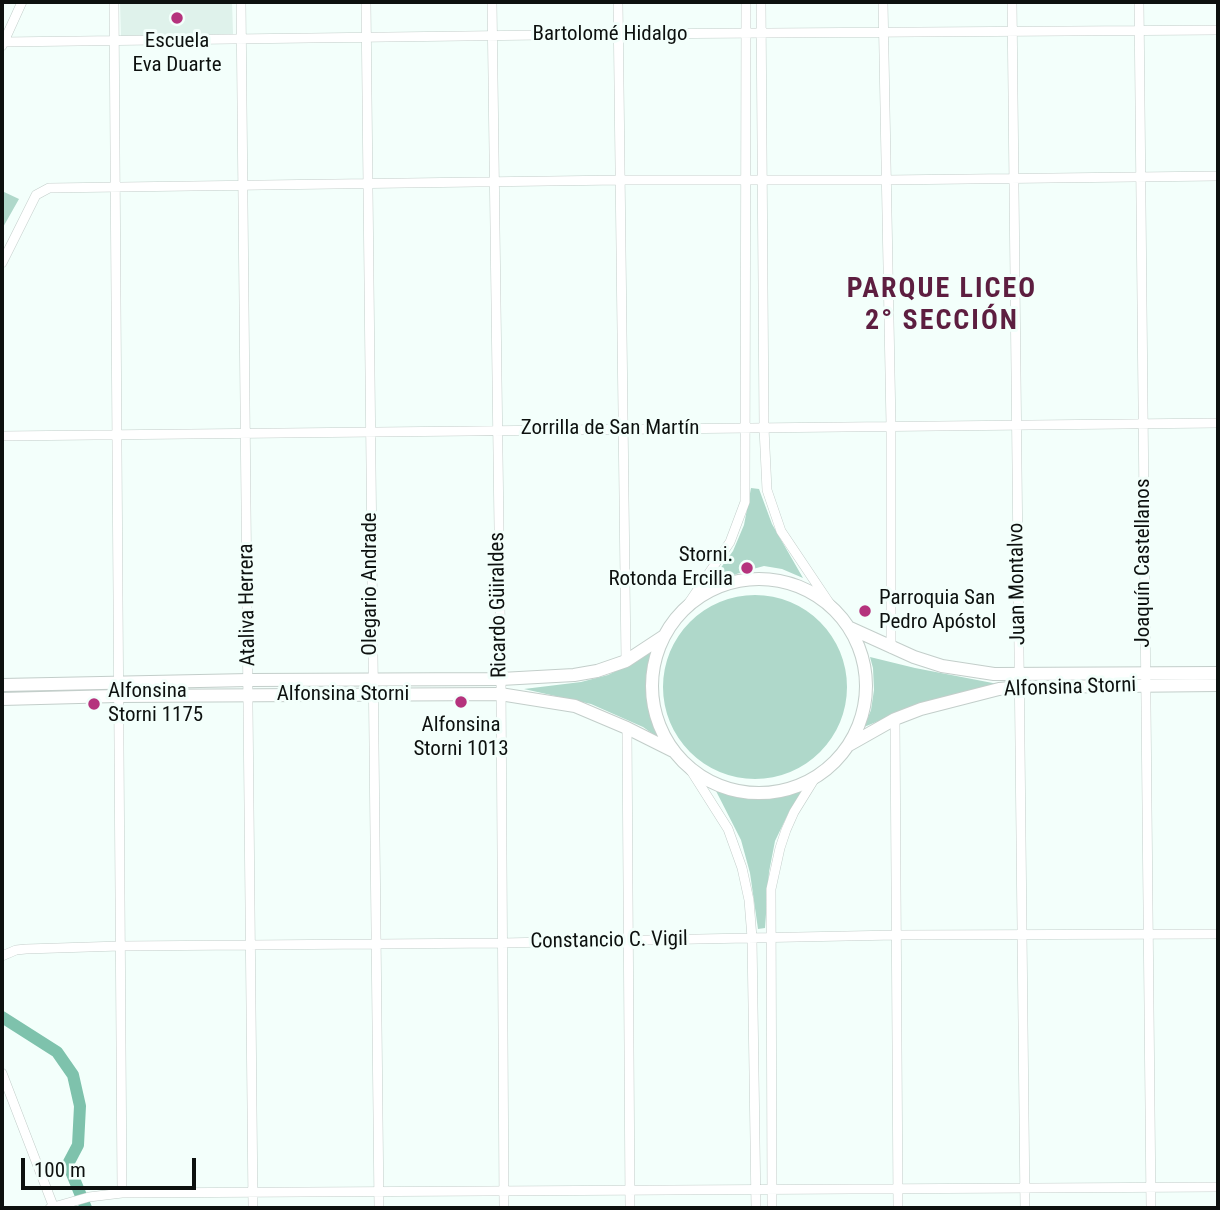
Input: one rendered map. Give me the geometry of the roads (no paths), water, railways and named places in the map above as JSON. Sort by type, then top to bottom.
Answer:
[{"type":"street","points":[[3,44],[22,2]]},
{"type":"street","points":[[114,2],[122,1194]]},
{"type":"street","name":"Ataliva Herrera","points":[[241,2],[253,1208]]},
{"type":"street","name":"Olegario Andrade","points":[[366,2],[379,1208]]},
{"type":"street","name":"Ricardo Güiraldes","points":[[492,2],[501,680],[504,1208]]},
{"type":"street","points":[[618,2],[626,660]]},
{"type":"street","points":[[746,2],[745,502],[730,542],[664,635],[655,658],[651,682],[653,707],[660,730],[719,813],[735,845],[748,900],[752,938],[756,1208]]},
{"type":"street","points":[[690,769],[718,786],[751,793],[784,791],[815,778],[834,763],[849,745],[861,720],[866,692],[864,664],[850,628],[832,607],[790,546],[774,516],[767,489],[764,428],[761,2]]},
{"type":"street","points":[[883,2],[891,426],[891,648]]},
{"type":"street","name":"Juan Montalvo","points":[[1012,2],[1025,1208]]},
{"type":"street","name":"Joaquín Castellanos","points":[[1139,2],[1151,1208]]},
{"type":"street","name":"Bartolomé Hidalgo","points":[[3,44],[618,34],[1218,30]]},
{"type":"street","points":[[2,263],[36,195],[48,187],[244,183],[1218,176]]},
{"type":"street","name":"Zorrilla de San Martín","points":[[2,436],[1218,423]]},
{"type":"street","points":[[686,607],[708,592],[733,582],[759,579],[785,582],[810,592],[832,607]]},
{"type":"street","name":"Alfonsina Storni","points":[[850,628],[891,648],[942,666],[1020,681]]},
{"type":"street","name":"Alfonsina Storni","points":[[2,685],[249,695],[574,675],[597,671],[626,660],[664,635]]},
{"type":"street","name":"Alfonsina Storni","points":[[1145,680],[1218,673]]},
{"type":"street","name":"Alfonsina Storni","points":[[2,699],[249,680],[500,694],[575,706],[673,751]]},
{"type":"street","name":"Alfonsina Storni","points":[[849,745],[895,719],[1020,681],[1145,680],[1218,685]]},
{"type":"street","points":[[895,719],[898,1208]]},
{"type":"street","points":[[627,728],[630,1208]]},
{"type":"street","points":[[772,1208],[771,889],[780,848],[794,812],[815,778]]},
{"type":"street","name":"Constancio C. Vigil","points":[[2,955],[26,949],[120,946],[501,943],[895,935],[1218,934]]},
{"type":"street","points":[[2,1073],[52,1208],[89,1197],[122,1194],[1218,1187]]},
{"type":"waterway","points":[[2,1017],[57,1052],[73,1075],[80,1106],[78,1145],[68,1164],[86,1208]]},
{"type":"place","name":"Escuela Eva Duarte","points":[[177,18]]},
{"type":"place","name":"Storni. Rotonda Ercilla","points":[[747,568]]},
{"type":"place","name":"Parroquia San Pedro Apóstol","points":[[865,611]]},
{"type":"place","name":"Alfonsina Storni 1013","points":[[461,702]]},
{"type":"place","name":"Alfonsina Storni 1175","points":[[94,704]]},
{"type":"district","name":"PARQUE LICEO 2° SECCIÓN","points":[[942,306]]}]
